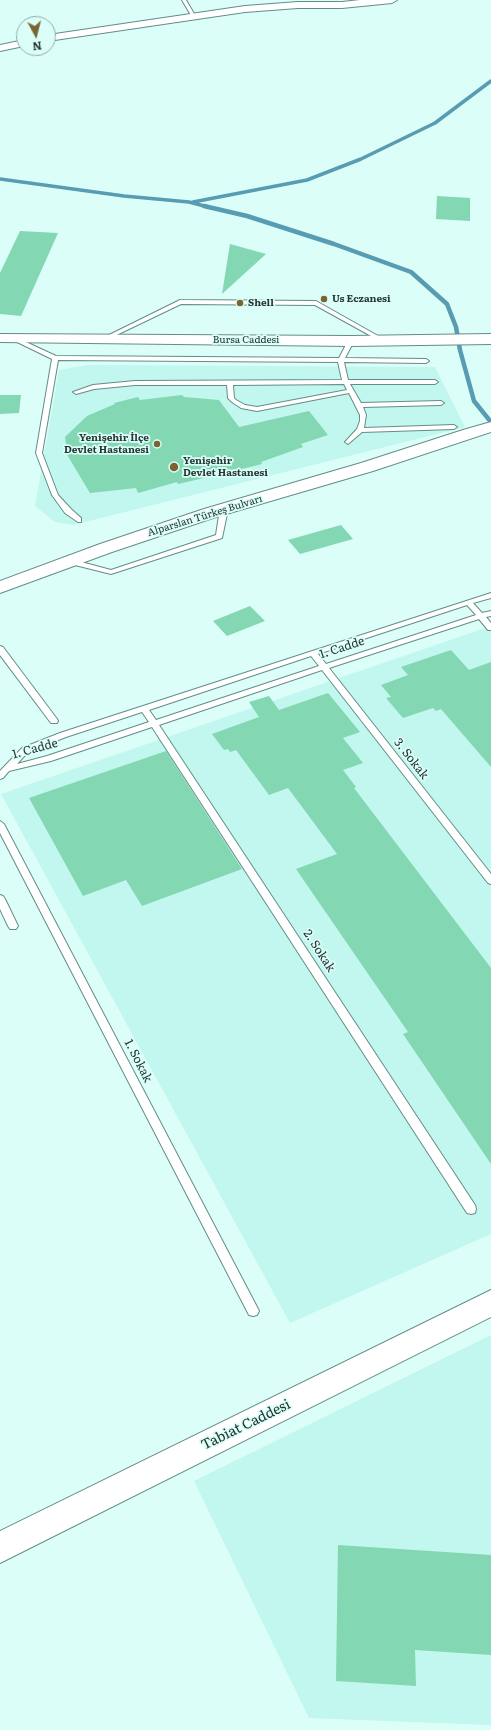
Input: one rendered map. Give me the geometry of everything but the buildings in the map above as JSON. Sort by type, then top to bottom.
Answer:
[{"type":"main road","points":[[56,37],[245,9],[298,5],[342,5],[392,0]]},
{"type":"main road","points":[[0,48],[16,45]]},
{"type":"main road","name":"Bursa Caddesi","points":[[6,338],[351,341],[485,340]]},
{"type":"main road","name":"Alparslan Türkeş Bulvarı","points":[[0,587],[114,545],[224,509],[473,436],[491,427]]},
{"type":"main road","name":"Tabiat Caddesi","points":[[0,1547],[491,1303]]},
{"type":"lane","points":[[184,0],[194,16]]},
{"type":"lane","points":[[104,338],[180,302],[316,303],[384,341]]},
{"type":"lane","points":[[6,338],[55,358],[426,361]]},
{"type":"lane","points":[[348,442],[360,430],[363,421],[363,415],[359,405],[346,383],[341,361],[351,341]]},
{"type":"lane","points":[[55,358],[39,453],[55,495],[68,511],[78,520]]},
{"type":"lane","points":[[76,392],[93,387],[135,382],[435,382]]},
{"type":"lane","points":[[230,382],[231,398],[243,407],[257,409],[352,391]]},
{"type":"lane","points":[[359,405],[441,403]]},
{"type":"lane","points":[[360,430],[473,436]]},
{"type":"lane","points":[[70,561],[111,572],[219,536],[224,509]]},
{"type":"lane","name":"1. Cadde","points":[[7,769],[25,750],[63,735],[491,595]]},
{"type":"lane","points":[[468,602],[491,628]]},
{"type":"lane","name":"1. Cadde","points":[[7,769],[48,760],[324,666],[491,613]]},
{"type":"lane","points":[[0,649],[54,721]]},
{"type":"lane","name":"3. Sokak","points":[[313,653],[491,881]]},
{"type":"lane","name":"2. Sokak","points":[[144,708],[471,1209]]},
{"type":"lane","points":[[0,776],[7,769]]},
{"type":"lane","name":"1. Sokak","points":[[0,824],[253,1311]]},
{"type":"lane","points":[[0,899],[13,926]]},
{"type":"shaded area","name":"Yenişehir Devlet Hastanesi","points":[[87,365],[435,367],[465,427],[73,525],[55,522],[35,506],[59,370]]},
{"type":"shaded area","points":[[491,626],[491,1234],[290,1323],[1,794]]},
{"type":"shaded area","points":[[491,1335],[491,1725],[309,1718],[194,1481]]},
{"type":"waterway","points":[[193,202],[307,180],[361,159],[435,123],[491,81]]},
{"type":"waterway","points":[[0,179],[124,196],[189,202],[206,206]]},
{"type":"waterway","points":[[206,206],[247,216],[334,244],[411,272],[447,304],[456,327],[460,350],[474,401],[491,422]]},
{"type":"place","name":"Us Eczanesi","points":[[324,299]]},
{"type":"place","name":"Shell","points":[[240,303]]},
{"type":"place","name":"Yenişehir İlçe Devlet Hastanesi","points":[[157,444]]},
{"type":"place","name":"Yenişehir Devlet Hastanesi","points":[[174,467]]}]
